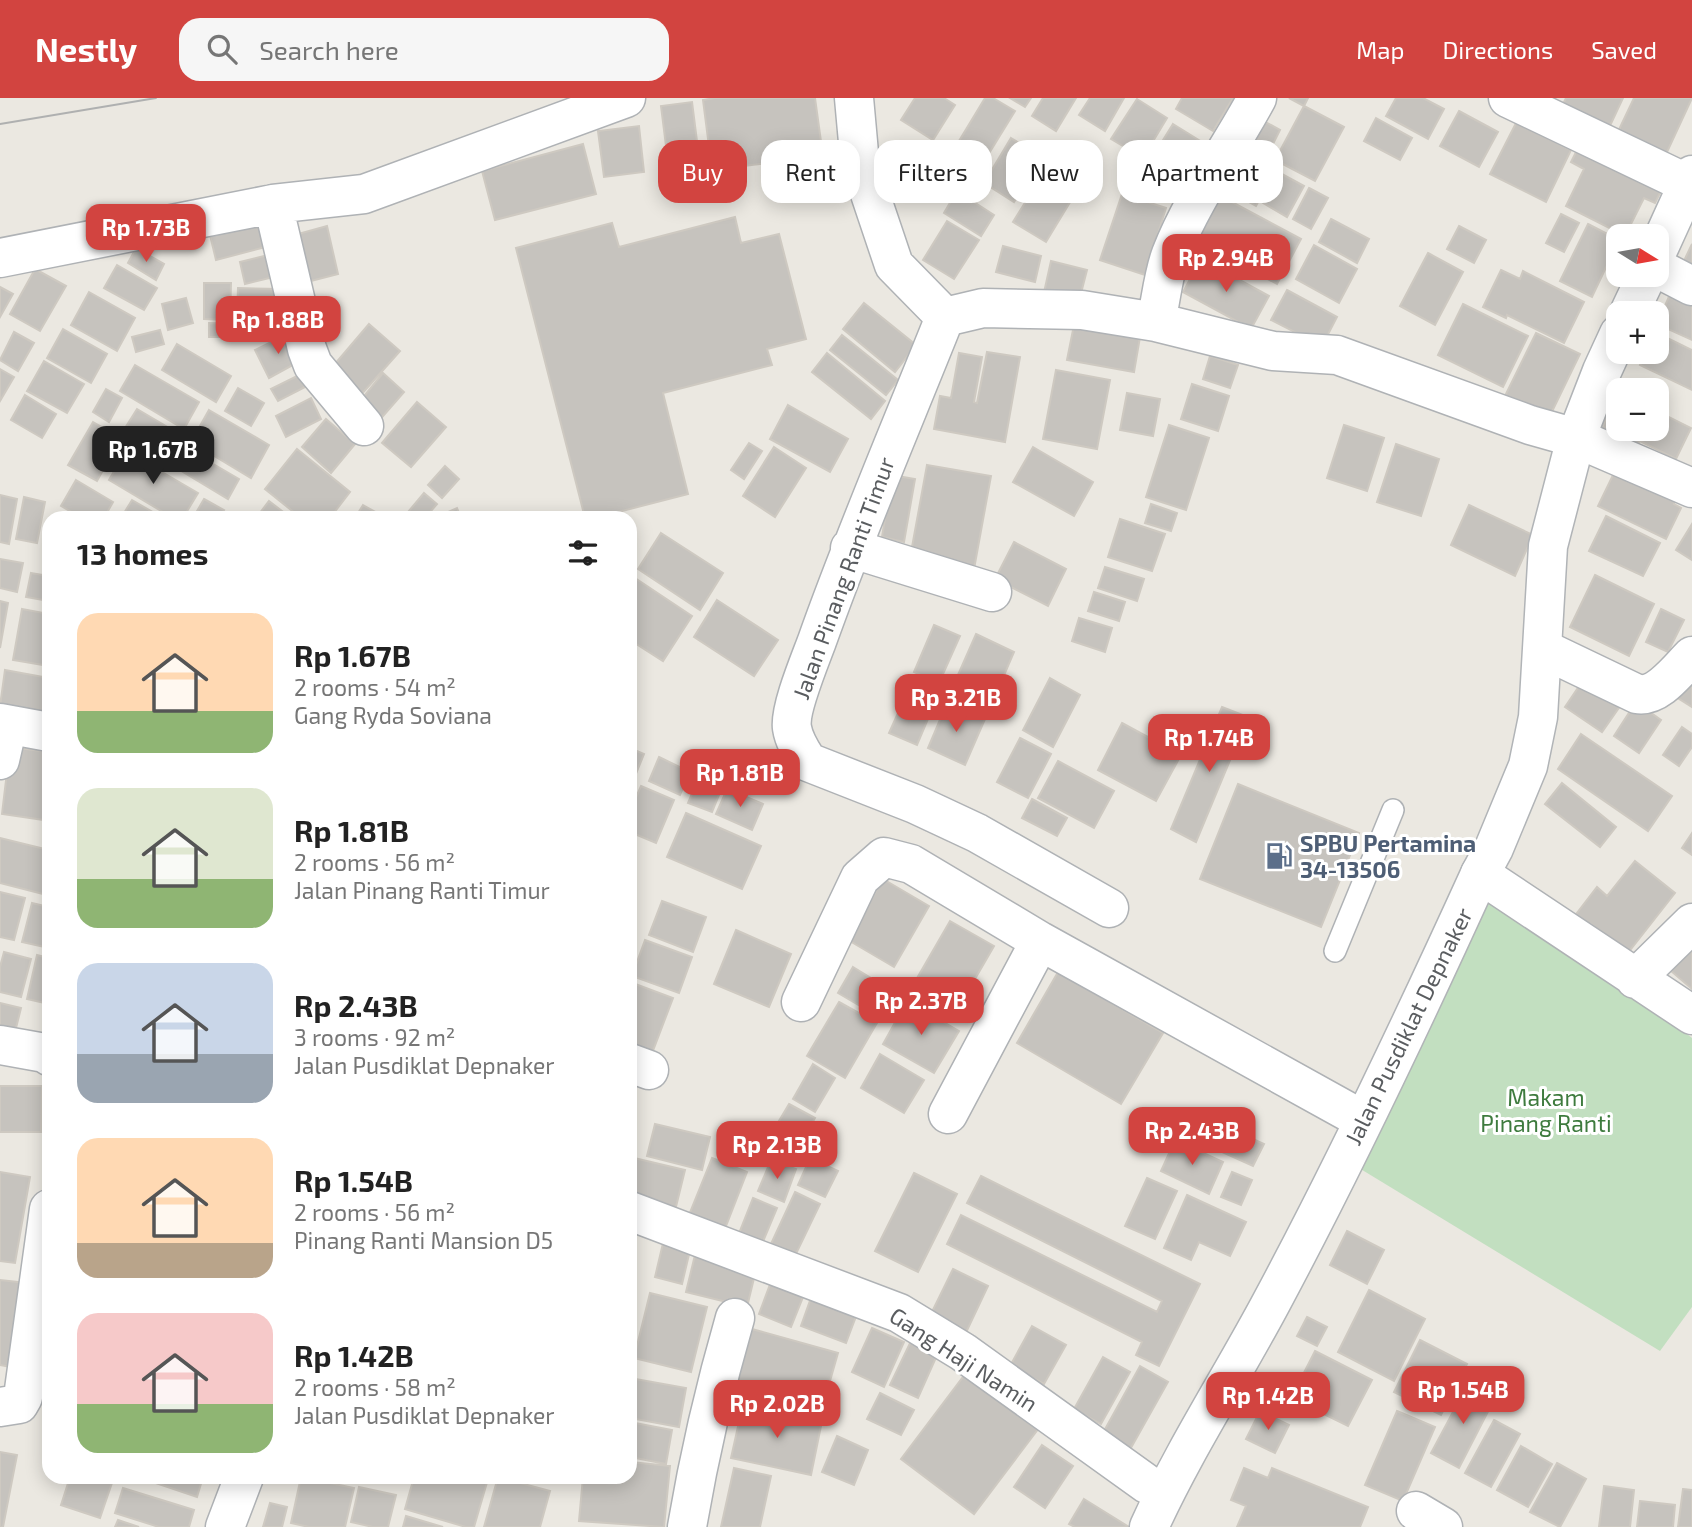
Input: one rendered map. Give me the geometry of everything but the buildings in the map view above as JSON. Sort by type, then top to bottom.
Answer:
[{"type":"street","points":[[0,258],[273,204],[350,196],[626,98]]},
{"type":"street","points":[[854,98],[860,164],[894,265],[945,317],[983,308],[1083,310],[1156,322],[1273,351],[1336,355],[1530,425],[1576,438],[1692,488]]},
{"type":"street","points":[[1156,322],[1171,256],[1201,190],[1233,143],[1257,98]]},
{"type":"street","points":[[1508,98],[1690,180],[1670,224]]},
{"type":"street","points":[[273,204],[313,365],[364,426]]},
{"type":"street","points":[[1670,275],[1692,286]]},
{"type":"street","name":"Jalan Pinang Ranti Timur","points":[[945,317],[850,548],[795,705],[791,727],[797,746],[808,762],[915,804],[977,833],[1108,908]]},
{"type":"street","name":"Jalan Pusdiklat Depnaker","points":[[1157,1510],[1271,1304],[1403,1040],[1494,848],[1528,766],[1538,717],[1548,546],[1576,438],[1607,364]]},
{"type":"street","points":[[850,548],[992,592]]},
{"type":"street","points":[[1543,649],[1646,696],[1654,692],[1692,656]]},
{"type":"street","points":[[3,736],[42,733]]},
{"type":"street","points":[[800,1002],[860,878],[884,857],[911,864],[1041,941],[1362,1122]]},
{"type":"street","points":[[1480,874],[1692,1015]]},
{"type":"street","points":[[1635,979],[1692,923]]},
{"type":"street","points":[[948,1114],[1041,941]]},
{"type":"street","points":[[0,1045],[42,1052]]},
{"type":"street","name":"Gang Haji Namin","points":[[637,1214],[899,1312],[963,1352],[1147,1484],[1157,1510]]},
{"type":"street","points":[[0,1407],[19,1404],[23,1396],[42,1259]]},
{"type":"street","points":[[687,1527],[713,1396],[735,1318]]},
{"type":"street","points":[[225,1527],[241,1484]]},
{"type":"lane","points":[[1335,951],[1393,810]]},
{"type":"green space","name":"Makam Pinang Ranti","points":[[1497,882],[1692,1038],[1692,1307],[1660,1351],[1354,1165]]},
{"type":"tram line","points":[[0,124],[156,98]]},
{"type":"place","name":"SPBU Pertamina 34-13506","points":[[1279,856]]}]
